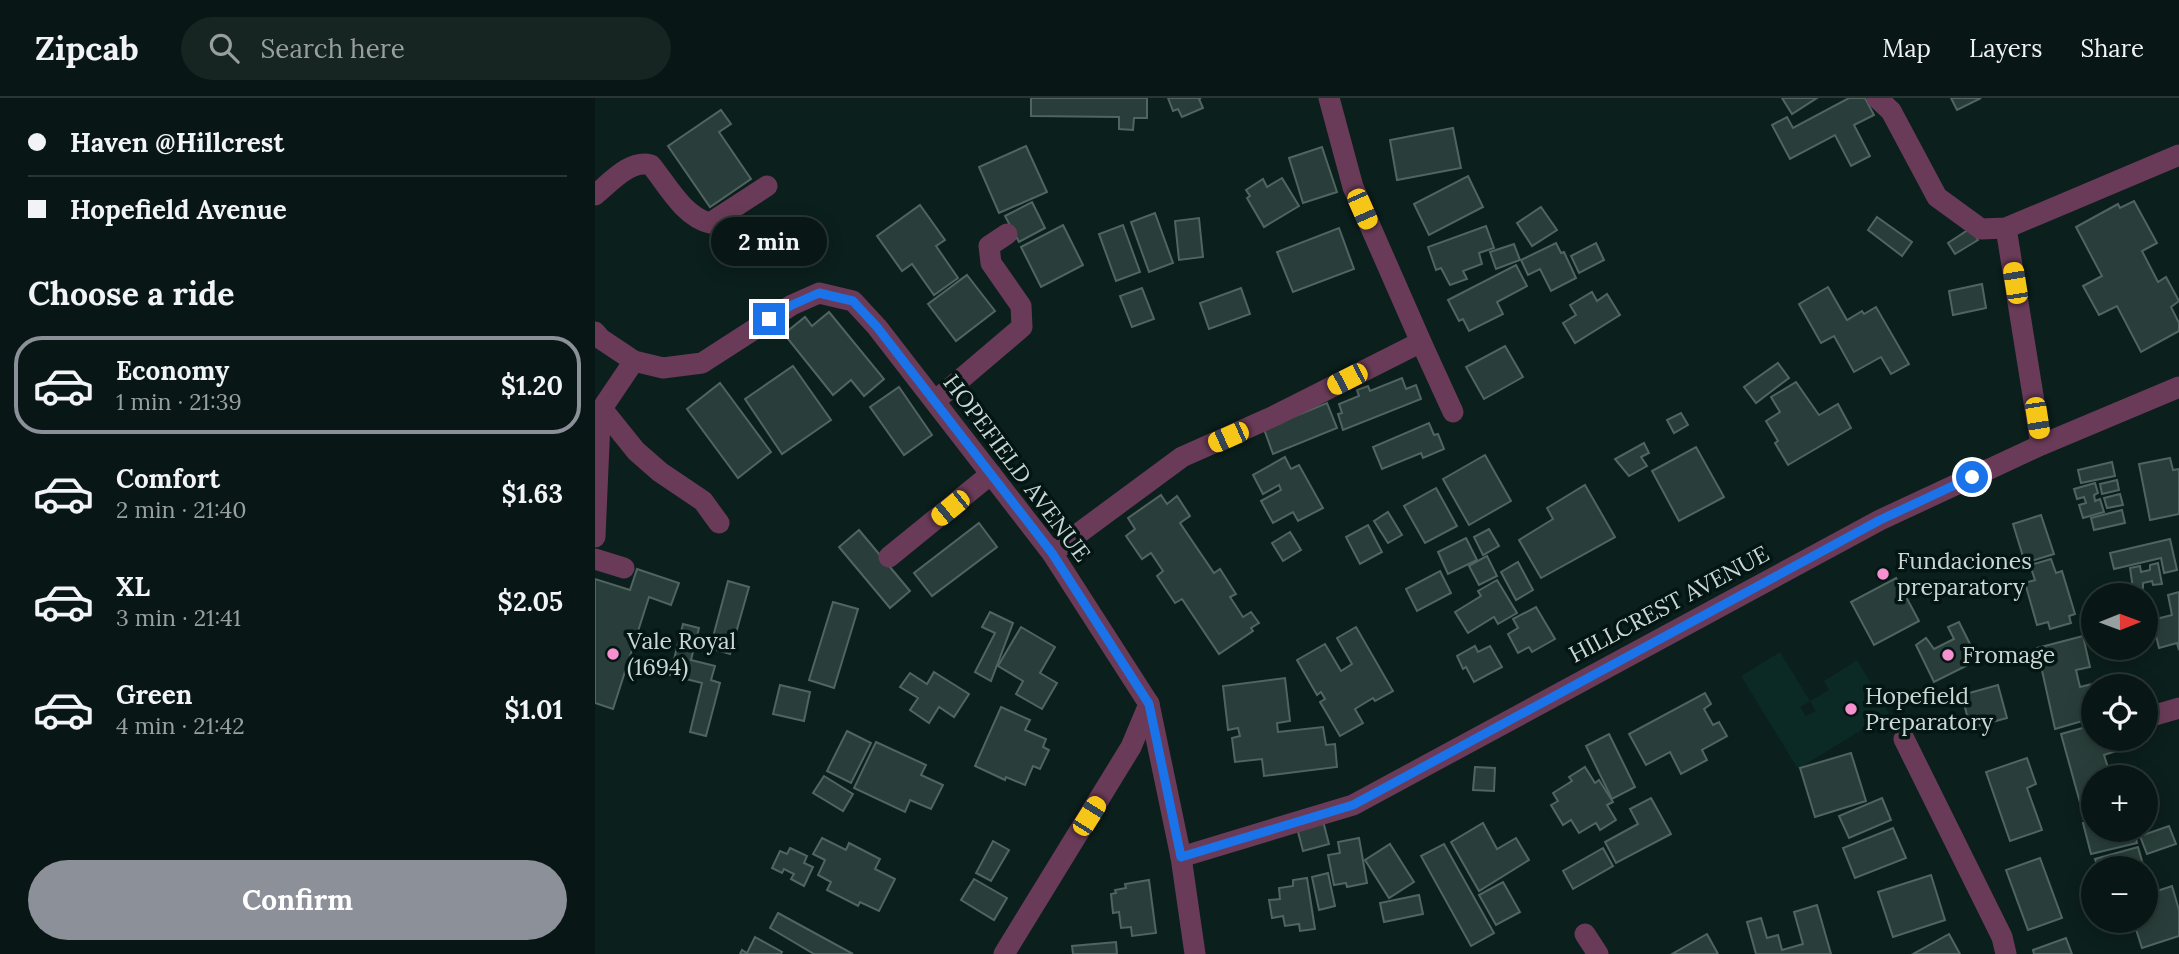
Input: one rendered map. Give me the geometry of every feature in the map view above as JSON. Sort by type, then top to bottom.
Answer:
[{"type":"street","points":[[1329,98],[1353,187],[1453,412]]},
{"type":"street","points":[[1877,98],[1891,111],[1937,197],[1981,229],[2006,229],[2179,155]]},
{"type":"street","points":[[595,195],[629,168],[642,163],[651,165],[688,212],[700,221],[711,223],[767,186]]},
{"type":"street","points":[[2006,229],[2041,445]]},
{"type":"street","points":[[935,401],[1021,327],[1021,306],[991,263],[989,246],[1007,234]]},
{"type":"street","name":"HOPEFIELD AVENUE","points":[[595,332],[634,361],[663,368],[702,363],[792,305],[819,293],[853,301],[877,327],[1052,553],[1149,704],[1181,857],[1195,954]]},
{"type":"street","points":[[1052,553],[1182,457],[1274,416],[1421,342]]},
{"type":"street","points":[[595,537],[598,452],[603,410],[634,361]]},
{"type":"street","name":"HILLCREST AVENUE","points":[[1181,857],[1353,805],[1880,520],[2041,445],[2179,387]]},
{"type":"street","points":[[603,410],[636,451],[660,472],[703,501],[719,523]]},
{"type":"street","points":[[888,557],[991,474]]},
{"type":"street","points":[[595,559],[624,568]]},
{"type":"street","points":[[1004,954],[1131,747],[1149,704]]},
{"type":"street","points":[[2158,714],[2179,708]]},
{"type":"street","points":[[1904,739],[2002,937],[2006,954]]},
{"type":"street","points":[[1585,934],[1598,954]]},
{"type":"shaded area","name":"Hopefield Preparatory","points":[[1780,652],[1810,701],[1829,690],[1824,681],[1857,660],[1889,713],[1798,769],[1741,676]],"holes":[[[1810,701],[1816,711],[1806,716],[1800,707]]]},
{"type":"building","points":[[1031,98],[1147,98],[1147,118],[1134,118],[1133,130],[1119,129],[1119,117],[1031,116]]},
{"type":"building","points":[[1168,98],[1201,98],[1199,99],[1203,108],[1182,117],[1178,109],[1173,111]]},
{"type":"building","points":[[1782,98],[1817,98],[1792,114]]},
{"type":"building","points":[[1849,98],[1865,98],[1874,115],[1854,125],[1870,156],[1851,166],[1835,135],[1790,159],[1772,125],[1787,117],[1793,128]]},
{"type":"building","points":[[1951,98],[1981,98],[1957,110]]},
{"type":"building","points":[[721,110],[731,124],[719,132],[751,179],[710,207],[668,146]]},
{"type":"building","points":[[1453,128],[1461,168],[1397,180],[1390,140]]},
{"type":"building","points":[[1026,146],[1047,192],[999,213],[979,167]]},
{"type":"building","points":[[1322,147],[1337,192],[1303,203],[1289,158]]},
{"type":"building","points":[[1468,176],[1483,207],[1429,235],[1414,204]]},
{"type":"building","points":[[1282,178],[1299,206],[1264,227],[1247,198],[1250,196],[1246,190],[1263,179],[1267,187]]},
{"type":"building","points":[[2134,201],[2157,243],[2142,251],[2158,282],[2166,277],[2179,301],[2171,307],[2179,323],[2179,331],[2141,352],[2117,306],[2099,315],[2083,286],[2102,276],[2076,227],[2118,204],[2120,208]]},
{"type":"building","points":[[1032,202],[1045,228],[1019,242],[1005,216]]},
{"type":"building","points":[[920,205],[945,240],[936,246],[958,278],[934,295],[912,264],[902,271],[877,236]]},
{"type":"building","points":[[1541,207],[1557,230],[1532,246],[1517,223]]},
{"type":"building","points":[[1155,213],[1173,263],[1149,272],[1131,222]]},
{"type":"building","points":[[1877,217],[1912,242],[1902,256],[1868,230]]},
{"type":"building","points":[[1199,218],[1203,257],[1179,260],[1175,221]]},
{"type":"building","points":[[1063,225],[1083,265],[1041,287],[1021,247]]},
{"type":"building","points":[[1123,225],[1140,272],[1116,281],[1099,234]]},
{"type":"building","points":[[1486,226],[1494,248],[1479,253],[1482,264],[1463,271],[1467,279],[1450,285],[1441,268],[1436,270],[1428,247]]},
{"type":"building","points":[[1339,228],[1354,269],[1293,292],[1277,252]]},
{"type":"building","points":[[1971,228],[1978,240],[1955,254],[1948,243]]},
{"type":"building","points":[[1556,243],[1561,253],[1564,252],[1576,278],[1551,291],[1540,269],[1528,275],[1521,260]]},
{"type":"building","points":[[1596,243],[1604,260],[1579,273],[1571,256]]},
{"type":"building","points":[[1514,244],[1520,260],[1496,269],[1490,252]]},
{"type":"building","points":[[1516,265],[1527,286],[1497,302],[1503,314],[1469,331],[1463,319],[1459,321],[1448,300]]},
{"type":"building","points":[[967,275],[995,311],[956,341],[928,304]]},
{"type":"building","points":[[1982,284],[1986,308],[1953,315],[1949,291]]},
{"type":"building","points":[[1828,287],[1847,320],[1876,307],[1909,364],[1891,374],[1881,357],[1854,372],[1834,336],[1821,343],[1799,304]]},
{"type":"building","points":[[1142,288],[1154,319],[1132,327],[1120,296]]},
{"type":"building","points":[[1241,288],[1250,314],[1209,329],[1200,303]]},
{"type":"building","points":[[1592,292],[1597,301],[1607,294],[1620,315],[1575,343],[1563,323],[1576,315],[1570,305]]},
{"type":"building","points":[[829,312],[884,379],[864,396],[851,380],[833,395],[784,334],[805,317],[812,326]]},
{"type":"building","points":[[1505,346],[1523,377],[1484,399],[1466,367]]},
{"type":"building","points":[[1778,363],[1789,378],[1756,403],[1744,387]]},
{"type":"building","points":[[793,366],[831,420],[782,454],[745,399]]},
{"type":"building","points":[[1402,378],[1406,389],[1416,385],[1421,399],[1343,430],[1338,414],[1342,413],[1339,404],[1359,396],[1357,390],[1368,386],[1370,391]]},
{"type":"building","points":[[1796,382],[1819,415],[1838,404],[1851,428],[1788,465],[1766,421],[1780,412],[1771,397]]},
{"type":"building","points":[[720,383],[771,452],[738,478],[687,409]]},
{"type":"building","points":[[899,387],[932,435],[904,455],[870,407]]},
{"type":"building","points":[[1327,403],[1337,428],[1273,454],[1264,429]]},
{"type":"building","points":[[1681,413],[1688,425],[1674,433],[1667,420]]},
{"type":"building","points":[[1429,423],[1434,435],[1438,434],[1444,449],[1423,458],[1421,453],[1382,469],[1373,447]]},
{"type":"building","points":[[1644,443],[1649,453],[1641,457],[1647,466],[1629,476],[1615,459]]},
{"type":"building","points":[[1696,447],[1724,497],[1679,521],[1652,471]]},
{"type":"building","points":[[1485,455],[1511,501],[1469,525],[1443,479]]},
{"type":"building","points":[[1285,457],[1291,469],[1299,465],[1323,508],[1298,521],[1293,512],[1273,523],[1261,501],[1281,490],[1279,485],[1263,494],[1253,475]]},
{"type":"building","points":[[2170,458],[2173,470],[2179,469],[2179,514],[2150,520],[2139,464]]},
{"type":"building","points":[[2112,462],[2115,476],[2081,483],[2078,470]]},
{"type":"building","points":[[2117,480],[2119,490],[2102,494],[2100,484]]},
{"type":"building","points":[[2095,483],[2098,493],[2094,495],[2095,501],[2100,499],[2104,512],[2083,518],[2079,505],[2086,503],[2084,497],[2077,499],[2074,489]]},
{"type":"building","points":[[1585,485],[1615,537],[1541,578],[1519,540],[1553,519],[1547,508]]},
{"type":"building","points":[[1436,488],[1457,526],[1425,543],[1404,506]]},
{"type":"building","points":[[2120,494],[2123,505],[2107,508],[2104,498]]},
{"type":"building","points":[[1161,495],[1167,504],[1177,496],[1190,516],[1180,523],[1214,573],[1220,569],[1236,594],[1230,597],[1243,617],[1251,612],[1259,623],[1251,628],[1253,631],[1219,654],[1182,599],[1175,603],[1157,576],[1163,571],[1151,553],[1142,559],[1126,536],[1135,529],[1128,518]]},
{"type":"building","points":[[2122,510],[2125,523],[2094,530],[2091,518]]},
{"type":"building","points":[[1388,512],[1402,535],[1388,543],[1374,521]]},
{"type":"building","points":[[2041,515],[2054,554],[2025,563],[2013,524]]},
{"type":"building","points":[[979,523],[997,547],[932,596],[914,573]]},
{"type":"building","points":[[1368,525],[1382,552],[1360,564],[1346,537]]},
{"type":"building","points":[[1489,529],[1499,546],[1483,555],[1474,537]]},
{"type":"building","points":[[859,530],[910,591],[890,608],[839,547]]},
{"type":"building","points":[[1290,532],[1301,550],[1283,561],[1272,543]]},
{"type":"building","points":[[1466,538],[1477,560],[1448,574],[1438,552]]},
{"type":"building","points":[[2170,539],[2177,570],[2164,573],[2161,558],[2114,569],[2110,553]]},
{"type":"building","points":[[1487,556],[1497,576],[1479,585],[1469,566]]},
{"type":"building","points":[[2051,559],[2056,573],[2062,571],[2075,614],[2069,616],[2071,623],[2050,629],[2048,622],[2037,625],[2025,583],[2035,580],[2030,565]]},
{"type":"building","points":[[1518,562],[1533,590],[1516,600],[1501,572]]},
{"type":"building","points":[[2158,563],[2162,584],[2152,581],[2132,583],[2130,568],[2140,566],[2141,572],[2150,570],[2150,565]]},
{"type":"building","name":"Vale Royal (1694)","points":[[637,569],[679,583],[671,605],[649,597],[613,709],[595,703],[595,579],[630,590]]},
{"type":"building","points":[[1440,571],[1451,593],[1417,611],[1406,589]]},
{"type":"building","points":[[1896,578],[1919,621],[1874,645],[1851,602]]},
{"type":"building","points":[[1497,580],[1517,613],[1498,624],[1494,617],[1468,633],[1455,612],[1481,596],[1478,591]]},
{"type":"building","points":[[728,581],[749,587],[730,654],[710,648]]},
{"type":"building","points":[[2179,592],[2179,650],[2177,643],[2159,648],[2158,644],[2158,618],[2172,615],[2168,595]]},
{"type":"building","points":[[833,602],[858,609],[834,688],[809,680]]},
{"type":"building","points":[[1536,607],[1555,639],[1532,652],[1529,647],[1518,653],[1508,634],[1518,628],[1513,619]]},
{"type":"building","points":[[990,612],[1013,623],[991,681],[975,672],[995,633],[982,627]]},
{"type":"building","name":"Fromage","points":[[1959,622],[1978,660],[1934,682],[1916,645],[1926,638],[1934,649],[1954,639],[1948,627]]},
{"type":"building","points":[[683,624],[699,628],[691,660],[715,666],[711,680],[720,683],[706,736],[690,732],[702,683],[670,675]]},
{"type":"building","points":[[1021,627],[1055,647],[1040,673],[1057,683],[1042,709],[1016,694],[1023,681],[998,666]]},
{"type":"building","points":[[1356,627],[1393,691],[1375,701],[1373,698],[1355,709],[1363,723],[1340,736],[1320,702],[1325,699],[1321,692],[1317,695],[1297,660],[1325,644],[1341,671],[1352,664],[1337,638]]},
{"type":"building","points":[[2081,637],[2081,660],[2088,660],[2090,667],[2076,670],[2081,687],[2081,721],[2055,729],[2037,648]]},
{"type":"building","points":[[1475,646],[1478,652],[1490,646],[1502,667],[1474,682],[1457,656]]},
{"type":"building","points":[[934,672],[969,694],[954,717],[939,707],[929,723],[910,710],[918,698],[900,687],[910,673],[927,684]]},
{"type":"building","points":[[1285,678],[1290,721],[1277,723],[1278,732],[1323,727],[1326,745],[1335,744],[1337,767],[1264,776],[1262,759],[1235,762],[1232,738],[1240,736],[1238,728],[1228,730],[1223,686]]},
{"type":"building","points":[[780,685],[810,692],[804,721],[773,714]]},
{"type":"building","points":[[1998,685],[2007,718],[1970,728],[1962,695]]},
{"type":"building","points":[[1705,693],[1711,704],[1704,709],[1713,725],[1719,722],[1727,736],[1702,750],[1707,760],[1681,774],[1670,752],[1646,765],[1629,734]]},
{"type":"building","points":[[1001,707],[1030,720],[1025,730],[1046,739],[1043,747],[1049,750],[1040,769],[1033,766],[1025,785],[1006,777],[1005,780],[975,766]]},
{"type":"building","points":[[2081,728],[2081,751],[2116,751],[2104,755],[2107,765],[2081,765],[2081,806],[2061,734]]},
{"type":"building","points":[[847,731],[871,743],[851,783],[827,771]]},
{"type":"building","points":[[1609,734],[1635,787],[1612,799],[1586,746]]},
{"type":"building","points":[[876,742],[926,765],[921,775],[943,785],[931,809],[910,800],[905,812],[854,788]]},
{"type":"building","points":[[1851,753],[1866,801],[1815,817],[1800,768]]},
{"type":"building","points":[[2027,758],[2036,784],[2027,788],[2042,830],[2010,841],[1986,772]]},
{"type":"building","points":[[1475,767],[1495,768],[1494,791],[1473,790]]},
{"type":"building","points":[[1585,767],[1595,783],[1599,780],[1613,802],[1607,805],[1616,820],[1600,830],[1596,823],[1579,833],[1571,820],[1563,825],[1551,805],[1558,801],[1553,793],[1572,781],[1569,777]]},
{"type":"building","points":[[824,776],[853,794],[843,811],[813,793]]},
{"type":"building","points":[[1651,798],[1671,834],[1616,863],[1605,842],[1638,824],[1630,809]]},
{"type":"building","points":[[1882,798],[1891,820],[1849,838],[1839,816]]},
{"type":"building","points":[[1323,821],[1329,844],[1303,851],[1297,828]]},
{"type":"building","points":[[1483,823],[1497,849],[1516,838],[1529,860],[1479,891],[1451,842]]},
{"type":"building","points":[[2169,826],[2176,844],[2147,854],[2142,842],[2158,842],[2158,830]]},
{"type":"building","points":[[1893,828],[1906,858],[1855,878],[1843,848]]},
{"type":"building","points":[[822,838],[846,850],[849,843],[880,859],[875,869],[895,879],[879,911],[860,902],[858,906],[827,890],[831,882],[818,875],[825,860],[813,854]]},
{"type":"building","points":[[1359,838],[1367,883],[1347,887],[1346,883],[1334,885],[1328,855],[1340,853],[1338,842]]},
{"type":"building","points":[[993,841],[1009,850],[991,881],[976,873]]},
{"type":"building","points":[[2088,842],[2137,842],[2137,843],[2091,854]]},
{"type":"building","points":[[1390,844],[1414,882],[1389,898],[1365,860]]},
{"type":"building","points":[[1444,844],[1494,933],[1471,946],[1421,856]]},
{"type":"building","points":[[2138,847],[2141,856],[2106,856]]},
{"type":"building","points":[[790,848],[807,856],[804,863],[813,867],[804,886],[791,879],[794,874],[784,869],[782,873],[772,868],[780,851],[787,854]]},
{"type":"building","points":[[1603,848],[1613,866],[1573,889],[1563,871]]},
{"type":"building","points":[[2040,858],[2062,918],[2028,930],[2006,870]]},
{"type":"building","points":[[1328,873],[1335,906],[1319,910],[1312,877]]},
{"type":"building","points":[[1931,875],[1945,920],[1893,937],[1878,892]]},
{"type":"building","points":[[1307,878],[1315,929],[1300,931],[1299,924],[1285,926],[1283,916],[1272,918],[1269,900],[1280,899],[1279,888],[1293,886],[1293,880]]},
{"type":"building","points":[[974,879],[1007,898],[994,920],[961,900]]},
{"type":"building","points":[[1149,880],[1156,933],[1132,936],[1131,927],[1121,928],[1119,912],[1113,913],[1111,894],[1116,893],[1115,890],[1126,888],[1125,884]]},
{"type":"building","points":[[1503,882],[1520,912],[1496,925],[1479,895]]},
{"type":"building","points":[[2172,886],[2179,910],[2179,936],[2142,948],[2137,933],[2158,933],[2158,891]]},
{"type":"building","points":[[1419,895],[1423,914],[1384,922],[1380,903]]},
{"type":"building","points":[[1817,905],[1831,954],[1756,954],[1747,922],[1761,918],[1767,938],[1778,935],[1782,950],[1803,944],[1794,912]]},
{"type":"building","points":[[778,913],[853,954],[814,954],[770,928]]},
{"type":"building","points":[[1707,934],[1718,954],[1672,954]]},
{"type":"building","points":[[1949,934],[1960,954],[1913,954]]},
{"type":"building","points":[[755,937],[782,952],[781,954],[740,954],[742,950],[747,953]]},
{"type":"building","points":[[2066,938],[2072,954],[2034,954],[2033,950]]},
{"type":"building","points":[[1116,942],[1117,954],[1073,954],[1072,946]]},
{"type":"place","name":"Fundaciones preparatory","points":[[1883,574]]},
{"type":"place","name":"Vale Royal (1694)","points":[[613,654]]},
{"type":"place","name":"Fromage","points":[[1948,655]]},
{"type":"place","name":"Hopefield Preparatory","points":[[1851,709]]},
{"type":"route","points":[[769,319],[819,293],[853,301],[877,327],[1052,553],[1149,704],[1181,857],[1353,805],[1880,520],[1972,477]]}]
